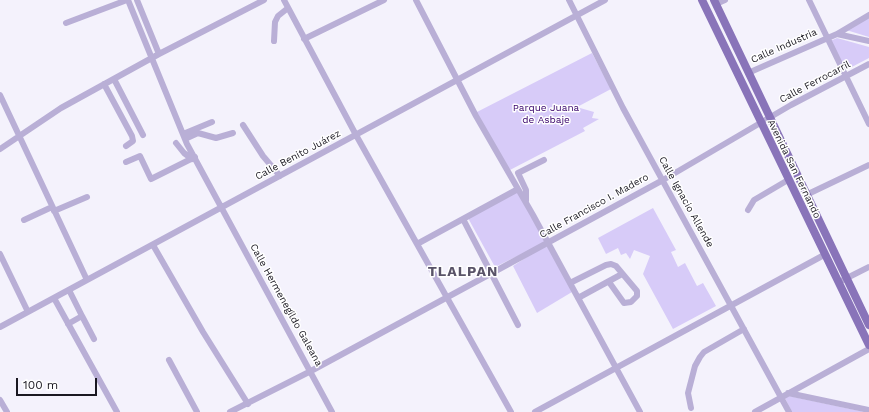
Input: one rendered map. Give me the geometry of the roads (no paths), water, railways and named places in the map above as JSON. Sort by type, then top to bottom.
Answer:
[{"type":"main road","name":"Avenida San Fernando","points":[[702,0],[824,255],[842,280],[869,325]]},
{"type":"main road","name":"Avenida San Fernando","points":[[715,2],[806,195],[869,345]]},
{"type":"street","name":"Calle Hermenegildo Galeana","points":[[127,0],[193,158],[311,371],[332,412]]},
{"type":"street","points":[[66,23],[127,0]]},
{"type":"street","points":[[137,0],[159,54]]},
{"type":"street","points":[[0,149],[18,135],[61,108],[151,58],[264,0]]},
{"type":"street","points":[[284,0],[356,135],[510,412]]},
{"type":"street","points":[[304,39],[384,0]]},
{"type":"street","points":[[416,0],[476,116],[548,242],[640,412]]},
{"type":"street","name":"Calle Ignacio Allende","points":[[569,0],[578,15],[623,108],[789,412]]},
{"type":"street","name":"Calle Benito Juárez","points":[[0,327],[605,0]]},
{"type":"street","points":[[715,2],[725,0]]},
{"type":"street","points":[[809,0],[869,124]]},
{"type":"street","points":[[274,41],[275,22],[278,16],[288,8]]},
{"type":"street","points":[[133,13],[137,13],[141,9]]},
{"type":"street","points":[[837,34],[869,15]]},
{"type":"street","points":[[138,26],[141,22],[146,23]]},
{"type":"street","points":[[837,34],[869,42]]},
{"type":"street","name":"Calle Industria","points":[[748,73],[827,37],[837,34]]},
{"type":"street","name":"Calle Ferrocarril","points":[[770,117],[869,64]]},
{"type":"street","points":[[114,79],[143,133],[132,136]]},
{"type":"street","points":[[104,84],[132,136],[133,141],[126,146]]},
{"type":"street","points":[[0,95],[87,280]]},
{"type":"street","name":"Calle Francisco I. Madero","points":[[230,412],[311,371],[492,273],[662,180],[770,117]]},
{"type":"street","points":[[184,136],[212,122]]},
{"type":"street","points":[[243,125],[263,156],[280,176]]},
{"type":"street","points":[[184,136],[198,133],[216,138],[233,133]]},
{"type":"street","points":[[176,143],[184,153],[193,158]]},
{"type":"street","points":[[126,162],[140,156],[151,179],[193,158]]},
{"type":"street","points":[[526,203],[526,190],[518,173],[544,160]]},
{"type":"street","points":[[806,195],[869,165]]},
{"type":"street","points":[[748,210],[754,200],[759,196],[788,180]]},
{"type":"street","points":[[417,244],[518,189]]},
{"type":"street","points":[[24,220],[86,197]]},
{"type":"street","points":[[463,219],[518,325]]},
{"type":"street","points":[[153,245],[203,332],[248,404]]},
{"type":"street","points":[[0,254],[28,312]]},
{"type":"street","points":[[535,412],[824,255]]},
{"type":"street","points":[[570,283],[606,265],[616,266],[638,294],[631,302],[624,304],[609,282]]},
{"type":"street","points":[[842,280],[869,267]]},
{"type":"street","points":[[578,298],[622,274]]},
{"type":"street","points":[[69,290],[94,339]]},
{"type":"street","points":[[54,298],[117,412]]},
{"type":"street","points":[[68,324],[82,316]]},
{"type":"street","points":[[691,408],[688,394],[695,366],[700,357],[704,352],[744,329]]},
{"type":"street","points":[[755,412],[869,349]]},
{"type":"street","points":[[169,360],[197,412]]},
{"type":"street","points":[[788,393],[869,410]]},
{"type":"street","points":[[0,400],[6,412]]},
{"type":"district","name":"TLALPAN","points":[[463,272]]},
{"type":"park label","name":"Parque Juana de Asbaje","points":[[546,114]]}]
